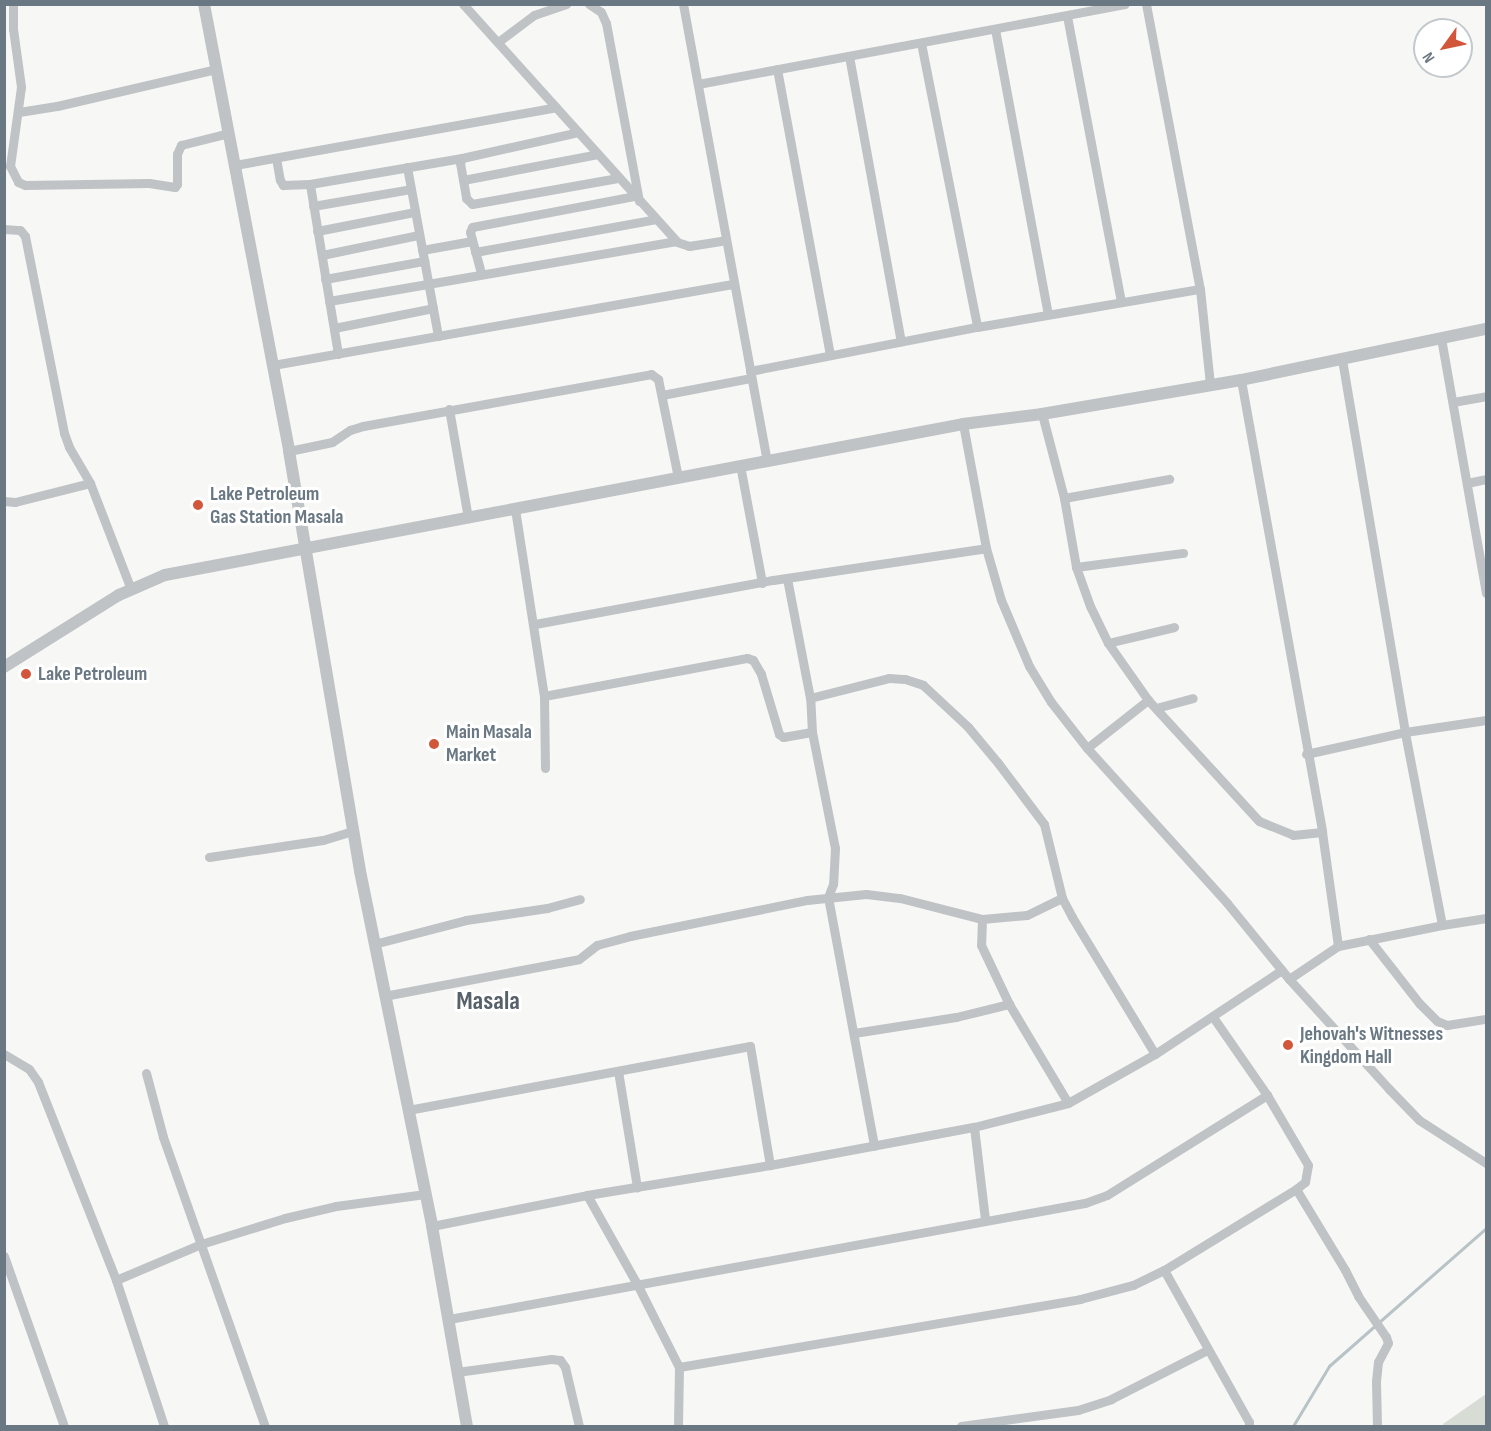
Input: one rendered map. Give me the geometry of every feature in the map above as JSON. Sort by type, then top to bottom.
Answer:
[{"type":"street","points":[[13,4],[13,29],[21,87],[10,166],[18,182],[25,185],[149,183],[175,187],[177,184],[177,154],[181,145],[229,133]]},
{"type":"street","points":[[204,4],[289,451],[353,831],[384,996],[432,1226],[466,1426]]},
{"type":"street","points":[[463,4],[675,241],[683,246],[726,240]]},
{"type":"street","points":[[498,42],[534,15],[566,4]]},
{"type":"street","points":[[588,4],[601,12],[606,23],[637,198]]},
{"type":"street","points":[[683,4],[767,461]]},
{"type":"street","points":[[698,84],[1125,4]]},
{"type":"street","points":[[1146,4],[1200,289],[1210,384]]},
{"type":"street","points":[[1067,16],[1121,301]]},
{"type":"street","points":[[995,29],[1048,314]]},
{"type":"street","points":[[921,43],[977,327]]},
{"type":"street","points":[[849,56],[901,341]]},
{"type":"street","points":[[19,112],[57,106],[216,69]]},
{"type":"street","points":[[777,69],[830,354]]},
{"type":"street","points":[[235,165],[556,107]]},
{"type":"street","points":[[276,158],[280,180],[284,185],[310,184],[462,158],[578,132]]},
{"type":"street","points":[[463,180],[598,154]]},
{"type":"street","points":[[462,158],[460,163],[466,198],[472,204],[618,178]]},
{"type":"street","points":[[407,167],[438,336]]},
{"type":"street","points":[[310,184],[338,354]]},
{"type":"street","points":[[313,206],[411,189]]},
{"type":"street","points":[[482,273],[472,241],[470,229],[474,226],[637,198]]},
{"type":"street","points":[[317,231],[415,212]]},
{"type":"street","points":[[475,252],[656,219]]},
{"type":"street","points":[[4,229],[20,230],[25,236],[64,433],[69,447],[90,483],[131,589]]},
{"type":"street","points":[[322,255],[419,235]]},
{"type":"street","points":[[422,250],[472,241]]},
{"type":"street","points":[[329,301],[675,241]]},
{"type":"street","points":[[325,279],[424,261]]},
{"type":"street","points":[[273,365],[734,284]]},
{"type":"street","points":[[662,395],[830,354],[1121,301],[1200,289]]},
{"type":"street","points":[[334,328],[433,308]]},
{"type":"street","points":[[4,666],[131,589],[165,575],[963,424],[1042,414],[1241,380],[1486,329]]},
{"type":"street","points":[[1441,338],[1486,593]]},
{"type":"street","points":[[1342,359],[1405,732],[1442,925]]},
{"type":"street","points":[[289,451],[332,442],[350,430],[363,426],[645,374],[655,376],[662,395],[678,477]]},
{"type":"street","points":[[1241,380],[1306,754],[1322,832],[1338,946]]},
{"type":"street","points":[[1453,402],[1486,396]]},
{"type":"street","points":[[449,409],[468,518]]},
{"type":"street","points":[[1042,414],[1064,498],[1076,567],[1090,606],[1108,644],[1148,700],[1259,821],[1293,836],[1322,832]]},
{"type":"street","points":[[963,424],[986,548],[1001,600],[1029,666],[1051,702],[1087,748],[1227,903],[1289,980],[1419,1120],[1486,1163]]},
{"type":"street","points":[[740,465],[762,583]]},
{"type":"street","points":[[1064,498],[1169,479]]},
{"type":"street","points":[[1467,483],[1486,479]]},
{"type":"street","points":[[4,501],[15,502],[90,483]]},
{"type":"street","points":[[515,509],[535,624],[544,696],[545,768]]},
{"type":"street","points":[[535,624],[787,578],[986,548]]},
{"type":"street","points":[[1076,567],[1183,553]]},
{"type":"street","points":[[787,578],[810,698],[812,732],[835,848],[833,884],[828,897],[874,1146]]},
{"type":"street","points":[[1108,644],[1174,627]]},
{"type":"street","points":[[544,696],[747,658],[753,660],[761,674],[779,734],[783,737],[812,732]]},
{"type":"street","points":[[810,698],[889,678],[905,679],[923,686],[940,699],[998,763],[1044,824],[1062,898],[1094,958],[1155,1054]]},
{"type":"street","points":[[1156,708],[1194,698]]},
{"type":"street","points":[[1087,748],[1148,700]]},
{"type":"street","points":[[1306,754],[1405,732],[1486,720]]},
{"type":"street","points":[[209,857],[312,842],[353,831]]},
{"type":"street","points":[[384,996],[579,959],[597,945],[630,936],[828,897],[866,894],[900,897],[982,919],[1027,915],[1062,898]]},
{"type":"street","points":[[374,944],[466,920],[547,908],[580,899]]},
{"type":"street","points":[[1289,980],[1338,946],[1486,918]]},
{"type":"street","points":[[982,919],[981,945],[1009,1004],[1068,1103]]},
{"type":"street","points":[[1369,939],[1419,1003],[1437,1021],[1447,1025],[1486,1019]]},
{"type":"street","points":[[432,1226],[587,1195],[770,1165],[974,1127],[1068,1103],[1155,1054],[1282,970]]},
{"type":"street","points":[[854,1033],[956,1017],[1009,1004]]},
{"type":"street","points":[[679,1367],[1080,1299],[1133,1285],[1164,1270],[1296,1189],[1305,1182],[1308,1165],[1267,1095],[1213,1017]]},
{"type":"street","points":[[408,1110],[750,1046],[770,1165]]},
{"type":"street","points":[[4,1054],[28,1069],[38,1082],[116,1280],[165,1426]]},
{"type":"street","points":[[618,1071],[637,1187]]},
{"type":"street","points":[[146,1073],[163,1137],[265,1426]]},
{"type":"street","points":[[449,1319],[985,1219],[1085,1203],[1107,1195],[1267,1095]]},
{"type":"street","points":[[974,1127],[985,1219]]},
{"type":"street","points":[[1296,1189],[1388,1343],[1378,1362],[1377,1426]]},
{"type":"street","points":[[116,1280],[201,1244],[285,1218],[326,1209],[424,1194]]},
{"type":"street","points":[[587,1195],[637,1284],[679,1367],[678,1426]]},
{"type":"street","points":[[4,1256],[64,1426]]},
{"type":"street","points":[[1164,1270],[1249,1422],[1249,1426]]},
{"type":"street","points":[[961,1426],[1078,1410],[1111,1399],[1207,1350]]},
{"type":"street","points":[[457,1372],[551,1359],[560,1360],[565,1367],[579,1426]]},
{"type":"shaded area","points":[[1486,1394],[1486,1426],[1444,1426],[1443,1424]]},
{"type":"waterway","points":[[1293,1426],[1329,1366],[1486,1228]]},
{"type":"place","name":"Lake Petroleum Gas Station Masala","points":[[198,505]]},
{"type":"place","name":"Lake Petroleum","points":[[26,674]]},
{"type":"place","name":"Main Masala Market","points":[[434,744]]},
{"type":"place","name":"Jehovah's Witnesses Kingdom Hall","points":[[1288,1045]]},
{"type":"district","name":"Masala","points":[[488,1002]]}]
